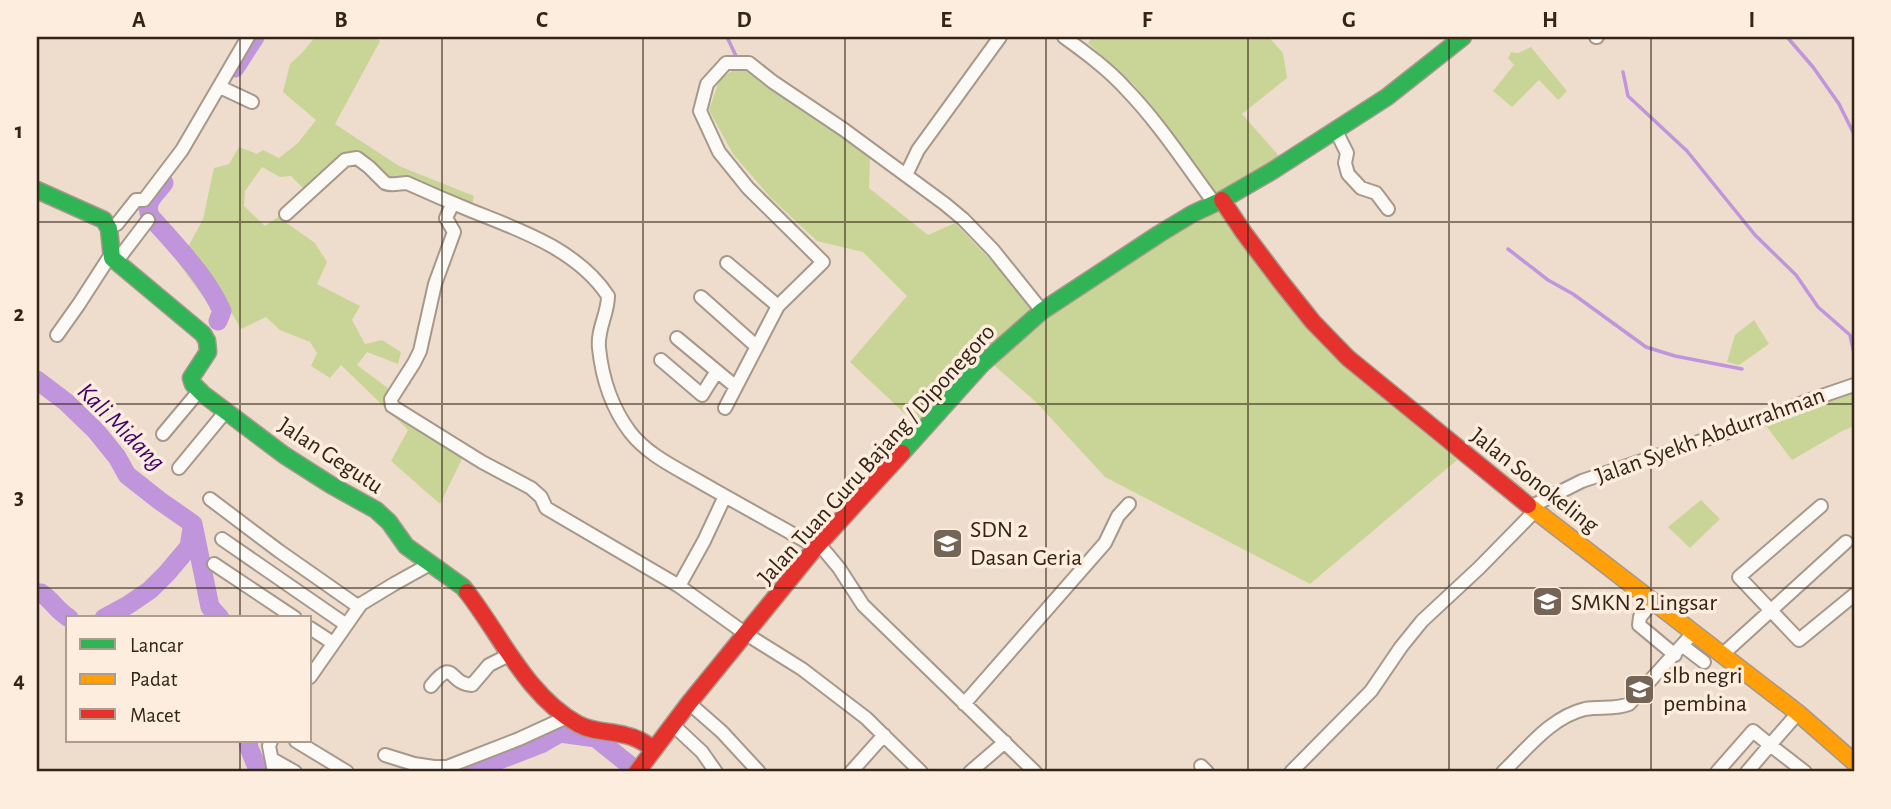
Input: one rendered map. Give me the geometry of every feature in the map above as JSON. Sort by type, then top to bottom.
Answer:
[{"type":"street","points":[[110,227],[117,224],[136,200],[144,200],[182,150],[223,89],[248,37]]},
{"type":"street","points":[[906,174],[918,149],[1000,37]]},
{"type":"street","points":[[1065,37],[1125,87],[1219,202]]},
{"type":"street","name":"Jalan Tuan Guru Bajang / Diponegoro","points":[[645,761],[689,702],[818,545],[982,364],[1042,311],[1179,222],[1272,171],[1387,97],[1463,37]]},
{"type":"street","points":[[725,408],[778,306],[823,262],[748,188],[719,152],[700,111],[707,84],[726,63],[749,63],[906,174],[963,219],[1009,269],[1042,311]]},
{"type":"street","points":[[223,89],[252,102]]},
{"type":"street","points":[[1335,129],[1347,153],[1345,167],[1348,174],[1361,188],[1376,193],[1388,209]]},
{"type":"street","points":[[286,214],[345,160],[357,158],[388,185],[407,183],[503,223],[569,256],[608,296],[599,332],[600,357],[604,377],[621,418],[630,432],[657,456],[725,496],[818,545],[839,568],[863,605],[1035,772]]},
{"type":"street","points":[[37,191],[98,216],[110,227],[113,259],[208,340],[208,355],[191,378],[199,391],[163,434]]},
{"type":"street","name":"Jalan Sonokeling","points":[[1219,202],[1313,322],[1348,358],[1533,509],[1798,713],[1854,762]]},
{"type":"street","points":[[453,203],[446,218],[454,232],[435,284],[420,351],[391,399],[392,405],[482,462],[531,488],[541,496],[544,506],[549,510],[679,586],[746,634],[802,669],[884,735],[921,772]]},
{"type":"street","points":[[57,335],[113,259],[148,220]]},
{"type":"street","points":[[727,263],[778,306]]},
{"type":"street","points":[[701,297],[756,346]]},
{"type":"street","points":[[677,338],[736,387]]},
{"type":"street","points":[[661,360],[702,395],[717,371]]},
{"type":"street","name":"Jalan Syekh Abdurrahman","points":[[1291,772],[1371,691],[1422,621],[1479,568],[1533,509],[1582,481],[1728,432],[1854,385]]},
{"type":"street","name":"Jalan Gegutu","points":[[199,391],[312,474],[376,510],[406,546],[463,587],[509,655],[543,697],[567,717],[586,728],[635,737],[645,761]]},
{"type":"street","points":[[179,468],[226,411]]},
{"type":"street","points":[[679,586],[725,496]]},
{"type":"street","points":[[210,499],[359,607]]},
{"type":"street","points":[[964,704],[1105,543],[1118,516],[1129,504]]},
{"type":"street","points":[[1821,506],[1739,577],[1799,640],[1854,595]]},
{"type":"street","points":[[222,540],[345,624]]},
{"type":"street","points":[[1723,654],[1846,542]]},
{"type":"street","points":[[214,564],[292,616]]},
{"type":"street","points":[[312,674],[345,624],[366,600],[430,564]]},
{"type":"street","points":[[1653,601],[1640,617],[1639,625],[1704,662]]},
{"type":"street","points":[[312,629],[332,643]]},
{"type":"street","points":[[1503,772],[1561,718],[1590,708],[1620,708],[1629,705],[1694,632]]},
{"type":"street","points":[[431,686],[445,671],[465,684],[472,685],[489,665],[509,655]]},
{"type":"street","points":[[689,702],[722,732],[759,772]]},
{"type":"street","points":[[1747,772],[1798,713]]},
{"type":"street","points":[[385,755],[414,764],[447,767],[567,717]]},
{"type":"street","points":[[672,724],[702,752],[716,772]]},
{"type":"street","points":[[1717,772],[1753,731],[1805,772]]},
{"type":"street","points":[[851,772],[884,735]]},
{"type":"street","points":[[271,742],[273,766],[295,772]]},
{"type":"street","points":[[298,742],[347,772]]},
{"type":"street","points":[[971,772],[1005,742]]},
{"type":"green space","points":[[315,37],[374,37],[380,41],[335,124],[399,166],[474,196],[472,205],[404,179],[383,176],[358,154],[304,189],[291,176],[280,177],[262,167],[245,191],[244,206],[265,226],[278,217],[315,243],[327,262],[317,284],[360,306],[352,320],[365,344],[382,340],[401,352],[398,364],[367,352],[357,365],[389,389],[389,407],[464,455],[440,504],[391,461],[408,430],[341,365],[330,378],[311,366],[317,353],[310,342],[280,330],[266,317],[241,329],[230,310],[210,306],[177,261],[203,219],[214,168],[229,164],[239,147],[257,154],[263,150],[279,158],[298,143],[316,120],[283,92],[290,64]]},
{"type":"green space","points":[[1093,37],[1269,37],[1283,53],[1287,78],[1242,114],[1279,156],[1216,194],[1135,86],[1088,43]]},
{"type":"green space","points":[[1531,47],[1567,91],[1558,100],[1539,80],[1512,107],[1493,91],[1514,65],[1508,58],[1511,52],[1518,53]]},
{"type":"green space","points":[[743,65],[766,85],[870,156],[869,188],[928,235],[955,223],[1045,316],[1145,249],[1220,210],[1342,364],[1457,460],[1310,584],[1105,477],[1036,402],[980,353],[918,426],[850,362],[907,296],[863,252],[817,241],[770,197],[733,154],[709,110],[720,78]]},
{"type":"green space","points":[[1754,320],[1769,344],[1739,365],[1727,362],[1735,335]]},
{"type":"green space","points":[[1854,391],[1854,426],[1792,460],[1764,423]]},
{"type":"green space","points":[[1701,500],[1720,519],[1690,548],[1668,527]]},
{"type":"waterway","points":[[235,68],[255,37]]},
{"type":"waterway","points":[[727,37],[736,56]]},
{"type":"waterway","points":[[1787,37],[1813,67],[1839,104],[1854,134]]},
{"type":"waterway","points":[[1623,72],[1628,96],[1687,151],[1755,235],[1796,275],[1818,307],[1850,335],[1854,353]]},
{"type":"waterway","points":[[164,183],[150,202],[150,216],[207,285],[222,311],[218,321]]},
{"type":"waterway","points":[[1508,249],[1548,280],[1573,294],[1646,347],[1675,356],[1742,369]]},
{"type":"waterway","name":"Kali Midang","points":[[37,380],[66,402],[96,431],[117,457],[127,475],[193,524],[210,607],[218,616]]},
{"type":"waterway","points":[[108,616],[150,590],[167,573],[189,547],[192,528]]},
{"type":"waterway","points":[[37,593],[45,596],[66,616]]},
{"type":"waterway","name":"Kali Midang","points":[[468,772],[541,744],[560,733],[596,738],[638,772]]},
{"type":"waterway","name":"Kali Midang","points":[[248,742],[259,772]]},
{"type":"traffic: fast","points":[[902,453],[982,364],[1042,311],[1159,234],[1272,171],[1387,97],[1463,37]]},
{"type":"traffic: fast","points":[[37,190],[104,220],[109,229],[112,258],[203,334],[208,352],[191,378],[203,394],[284,455],[376,510],[389,522],[406,546],[467,592]]},
{"type":"traffic: slow","points":[[1528,505],[1798,713],[1854,762]]},
{"type":"traffic: jam","points":[[1222,200],[1281,282],[1313,322],[1348,358],[1528,505]]},
{"type":"traffic: jam","points":[[637,772],[689,703],[816,547],[902,453]]},
{"type":"traffic: jam","points":[[467,592],[516,664],[544,698],[560,712],[583,727],[629,736],[654,749]]},
{"type":"place","name":"SDN 2 Dasan Geria","points":[[947,543]]},
{"type":"place","name":"SMKN 2 Lingsar","points":[[1548,602]]},
{"type":"place","name":"slb negri pembina","points":[[1640,689]]}]
